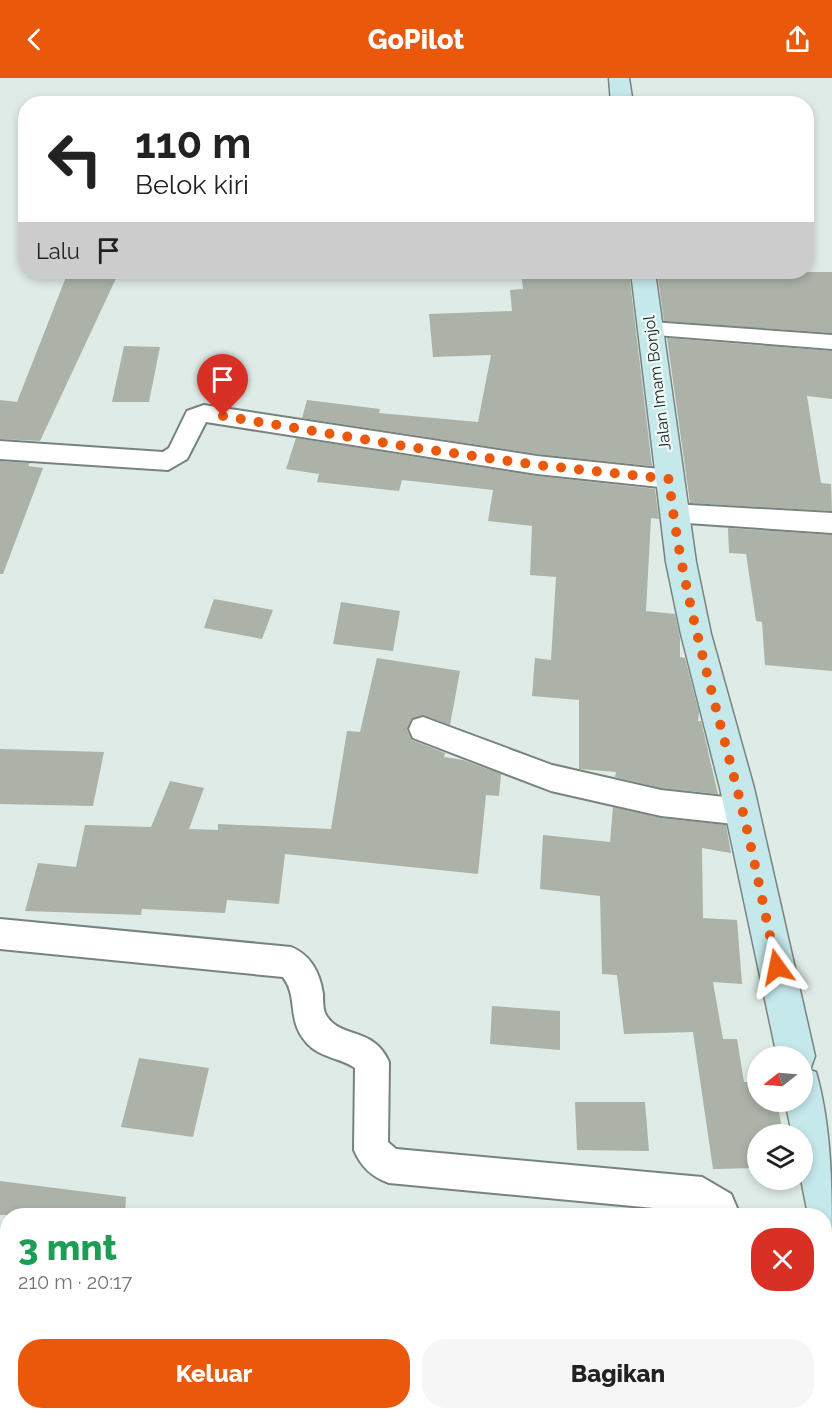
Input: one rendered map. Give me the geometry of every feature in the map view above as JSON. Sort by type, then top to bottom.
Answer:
[{"type":"main road","points":[[619,78],[621,96]]},
{"type":"main road","name":"Jalan Imam Bonjol","points":[[644,279],[673,513],[696,634],[743,812],[794,1046]]},
{"type":"main road","points":[[807,1112],[828,1208]]},
{"type":"street","points":[[651,329],[832,342]]},
{"type":"street","points":[[0,450],[168,461],[179,453],[195,417],[204,413],[471,455],[669,479]]},
{"type":"street","points":[[673,513],[832,523]]},
{"type":"street","points":[[423,729],[551,778],[661,802],[743,812]]},
{"type":"street","points":[[0,934],[291,962],[305,980],[309,1019],[326,1038],[365,1054],[372,1062],[371,1150],[388,1166],[702,1195],[718,1208]]},
{"type":"building","points":[[814,272],[832,272],[832,333],[664,321],[658,279],[814,279]]},
{"type":"building","points":[[65,279],[116,279],[40,441],[0,439],[0,400],[17,402]]},
{"type":"building","points":[[522,279],[630,279],[652,466],[537,454],[302,418],[307,400],[380,409],[379,413],[478,422],[491,355],[433,357],[429,314],[512,311],[510,290],[523,289]]},
{"type":"building","points":[[667,338],[832,351],[832,399],[807,396],[821,483],[831,484],[832,511],[690,503]]},
{"type":"building","points":[[124,346],[160,347],[149,402],[112,402]]},
{"type":"building","points":[[296,438],[537,476],[655,489],[659,519],[651,518],[646,611],[675,614],[680,638],[680,657],[685,658],[699,712],[698,721],[701,721],[718,794],[661,788],[615,777],[616,772],[579,769],[579,700],[532,696],[535,658],[551,660],[556,577],[530,575],[532,526],[488,521],[493,490],[402,480],[399,491],[317,482],[319,474],[286,469]]},
{"type":"building","points":[[0,461],[30,463],[28,466],[43,468],[3,574],[0,574]]},
{"type":"building","points":[[728,528],[832,535],[832,671],[765,665],[762,622],[756,621],[746,554],[729,553]]},
{"type":"building","points":[[214,599],[273,610],[262,639],[204,628]]},
{"type":"building","points":[[341,602],[400,611],[393,651],[333,644]]},
{"type":"building","points":[[377,658],[460,671],[450,725],[422,715],[411,719],[407,730],[412,740],[445,753],[444,757],[463,760],[501,774],[499,796],[486,795],[478,874],[285,854],[279,904],[227,900],[225,913],[142,909],[141,915],[25,911],[38,863],[76,867],[85,825],[151,827],[170,781],[204,788],[189,829],[218,830],[218,824],[331,829],[347,731],[360,732]]},
{"type":"building","points":[[0,749],[104,752],[93,806],[0,804]]},
{"type":"building","points":[[613,807],[661,818],[726,825],[731,853],[702,848],[703,918],[737,920],[742,984],[713,982],[723,1039],[737,1039],[744,1082],[747,1082],[747,1112],[779,1112],[781,1124],[747,1124],[747,1168],[713,1169],[693,1032],[624,1034],[617,975],[602,974],[600,896],[540,889],[543,835],[610,842]]},
{"type":"building","points":[[492,1006],[560,1011],[560,1050],[490,1044]]},
{"type":"building","points":[[139,1058],[209,1068],[193,1137],[121,1127]]},
{"type":"building","points":[[575,1102],[645,1102],[649,1151],[577,1150]]},
{"type":"building","points":[[0,1181],[126,1197],[125,1208],[0,1208]]},
{"type":"route","points":[[223,416],[416,448],[537,465],[669,479],[681,562],[696,634],[737,788],[777,967]]}]
